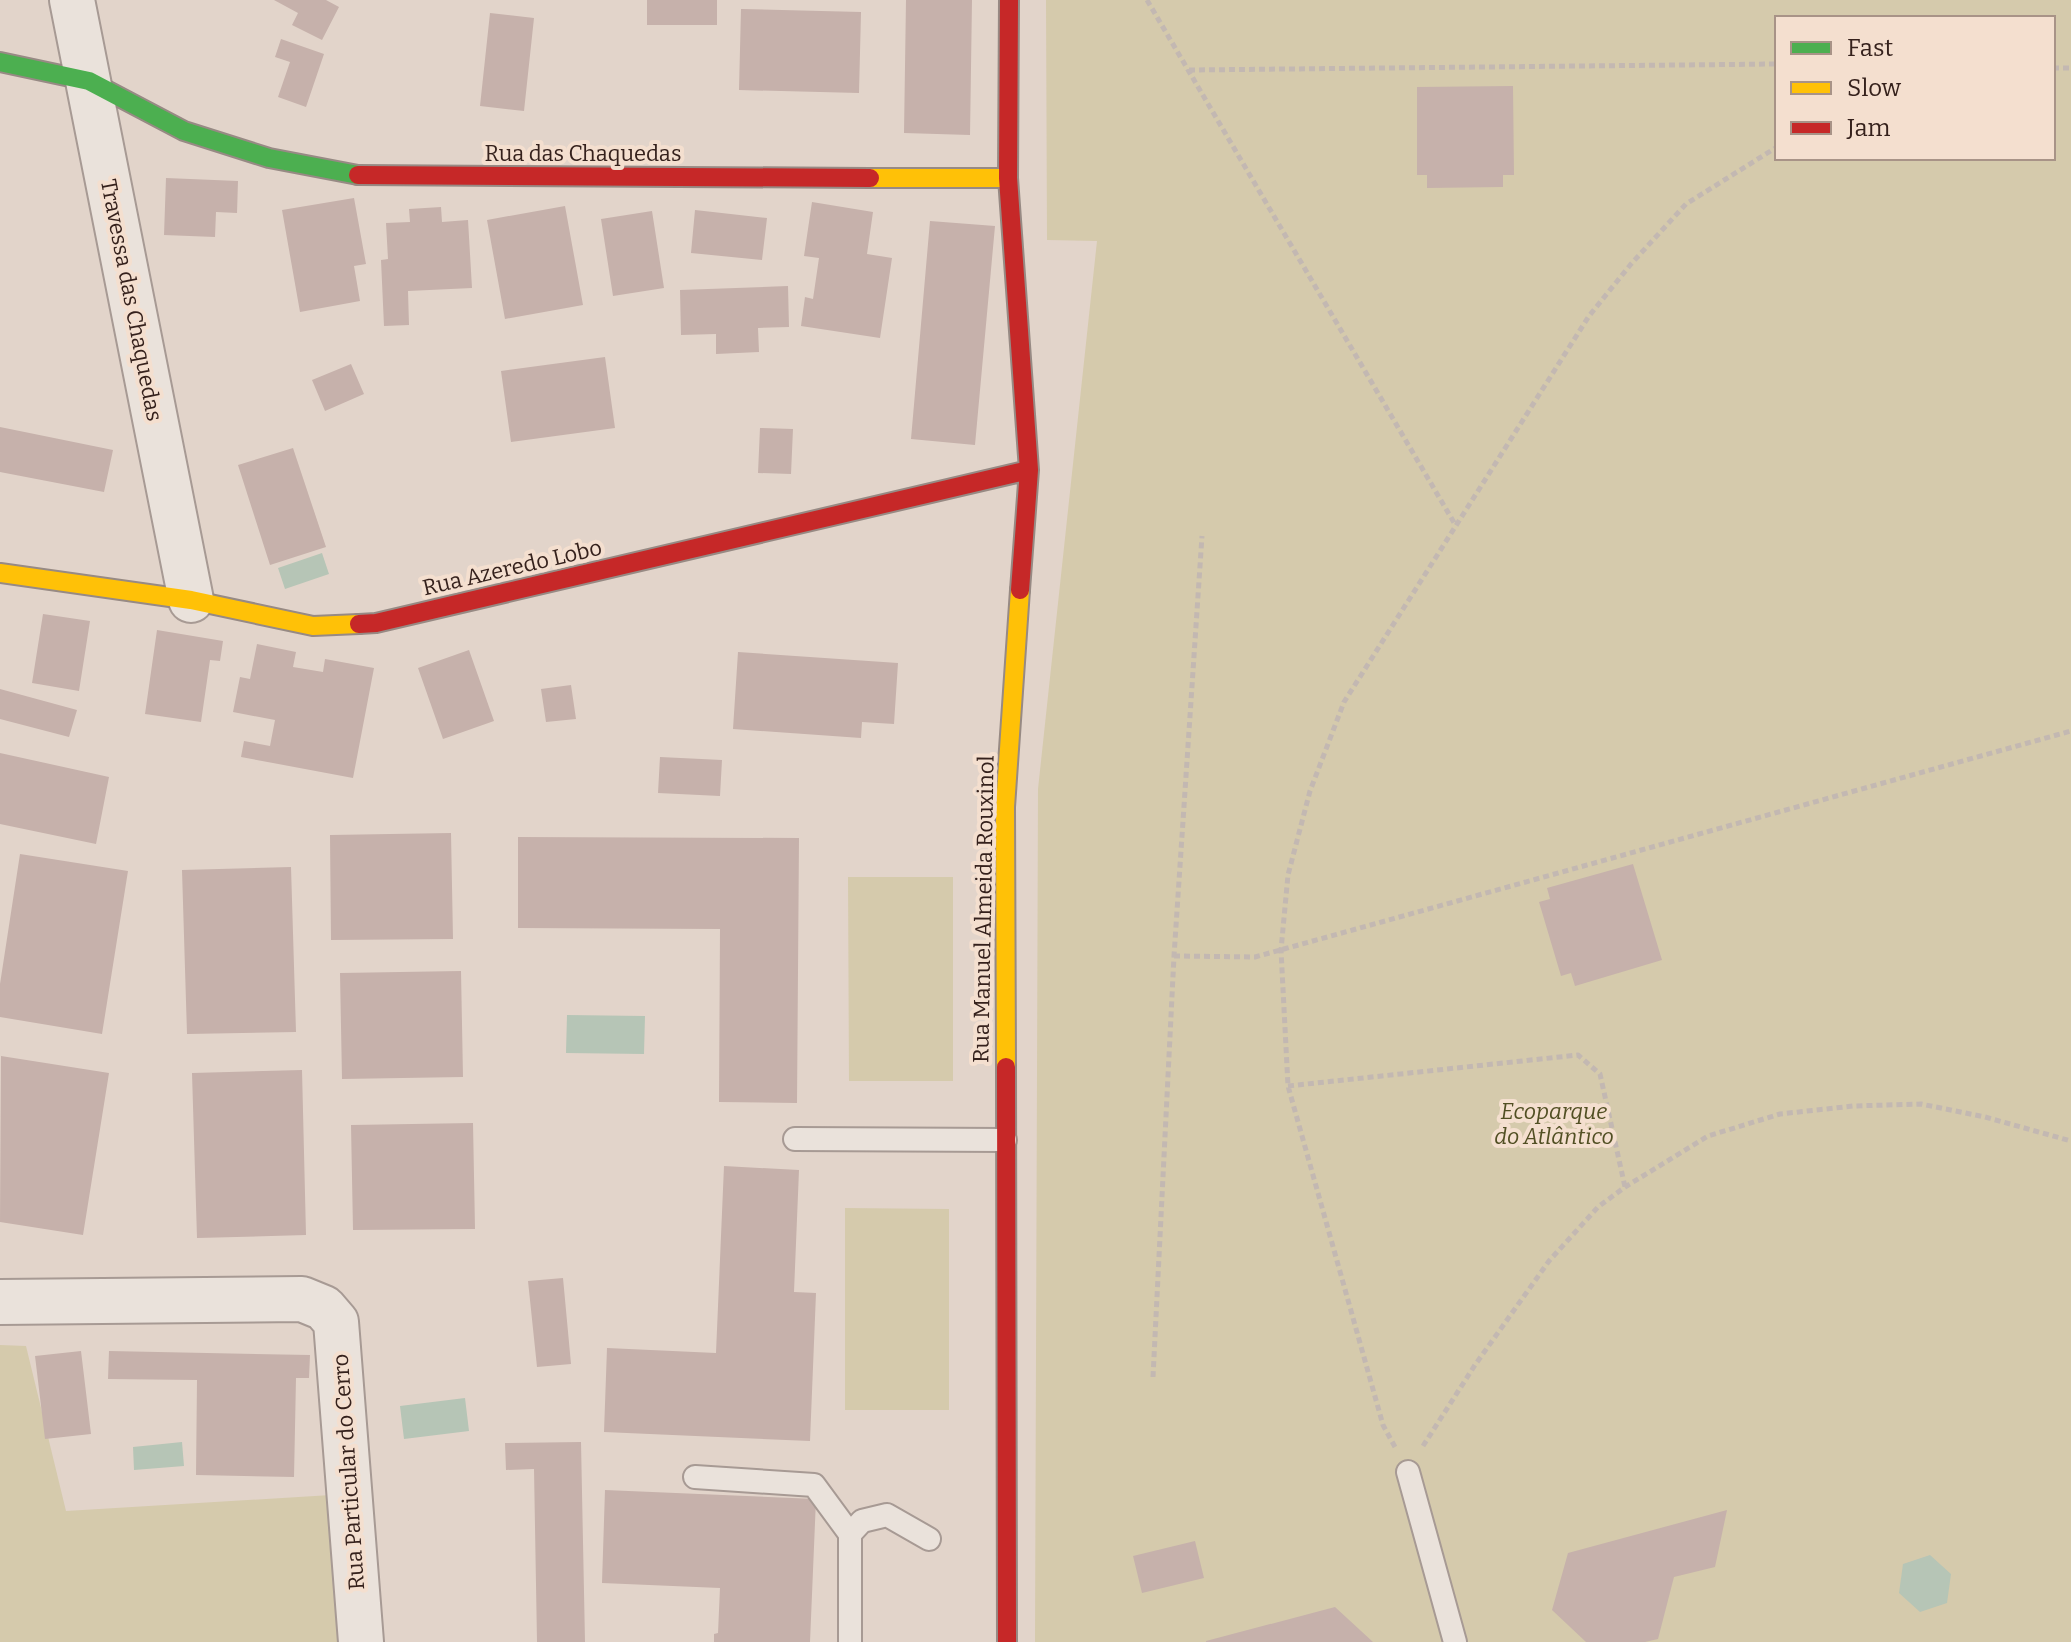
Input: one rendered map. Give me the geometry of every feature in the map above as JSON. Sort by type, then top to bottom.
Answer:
[{"type":"street","name":"Travessa das Chaquedas","points":[[72,0],[191,600]]},
{"type":"street","points":[[1008,178],[1009,0]]},
{"type":"street","name":"Rua das Chaquedas","points":[[0,62],[89,81],[184,131],[269,158],[362,176],[1008,178]]},
{"type":"street","name":"Rua Manuel Almeida Rouxinol","points":[[1007,1642],[1005,807],[1029,470],[1008,178]]},
{"type":"street","name":"Rua Azeredo Lobo","points":[[0,573],[191,600],[313,626],[376,623],[1029,470]]},
{"type":"street","name":"Rua Particular do Cerro","points":[[0,1302],[302,1299],[324,1308],[336,1322],[361,1642]]},
{"type":"lane","points":[[795,1139],[1005,1140]]},
{"type":"lane","points":[[1408,1472],[1455,1642]]},
{"type":"lane","points":[[695,1477],[814,1485],[850,1534],[850,1642]]},
{"type":"lane","points":[[850,1534],[862,1521],[887,1515],[929,1539]]},
{"type":"path","points":[[1147,0],[1456,526]]},
{"type":"path","points":[[1188,70],[1775,64]]},
{"type":"path","points":[[1775,148],[1686,204],[1589,316],[1344,702],[1310,791],[1288,875],[1281,950],[1288,1086],[1383,1425],[1408,1472],[1475,1365],[1549,1261],[1598,1207],[1708,1136],[1780,1114],[1853,1106],[1921,1104],[1985,1117],[2071,1141]]},
{"type":"path","points":[[1153,1377],[1174,956],[1202,536]]},
{"type":"path","points":[[1174,956],[1255,957],[2071,731]]},
{"type":"path","points":[[1288,1086],[1578,1055],[1600,1074],[1625,1187]]},
{"type":"green space","name":"Ecoparque do Atlântico","points":[[1046,0],[2071,0],[2071,1642],[1035,1642],[1038,789],[1097,241],[1047,240]]},
{"type":"green space","points":[[848,877],[953,877],[953,1081],[849,1081]]},
{"type":"green space","points":[[845,1208],[949,1209],[949,1410],[845,1410]]},
{"type":"green space","points":[[0,1345],[26,1346],[66,1511],[331,1495],[341,1642],[0,1642]]},
{"type":"shaded area","points":[[322,553],[329,574],[285,589],[278,568]]},
{"type":"shaded area","points":[[567,1015],[645,1016],[644,1054],[566,1053]]},
{"type":"shaded area","points":[[465,1398],[469,1431],[404,1439],[400,1406]]},
{"type":"shaded area","points":[[182,1442],[184,1466],[134,1470],[133,1447]]},
{"type":"shaded area","points":[[1930,1555],[1951,1574],[1947,1603],[1920,1612],[1899,1593],[1903,1564]]},
{"type":"building","points":[[274,0],[326,0],[339,7],[322,40],[292,25],[298,13]]},
{"type":"building","points":[[647,0],[717,0],[717,25],[647,25]]},
{"type":"building","points":[[906,0],[972,0],[970,135],[904,133]]},
{"type":"building","points":[[741,9],[861,12],[859,93],[739,90]]},
{"type":"building","points":[[490,13],[534,18],[524,111],[480,106]]},
{"type":"building","points":[[281,39],[324,54],[306,107],[278,97],[290,62],[275,57]]},
{"type":"building","points":[[1513,86],[1514,175],[1503,175],[1503,187],[1427,188],[1427,175],[1417,175],[1417,87]]},
{"type":"building","points":[[166,178],[238,181],[237,213],[216,212],[215,237],[164,235]]},
{"type":"building","points":[[354,198],[366,264],[354,266],[360,301],[300,312],[282,210]]},
{"type":"building","points":[[812,202],[873,212],[867,254],[892,258],[880,338],[801,326],[805,297],[813,299],[819,258],[804,256]]},
{"type":"building","points":[[565,206],[583,305],[505,319],[487,220]]},
{"type":"building","points":[[441,207],[442,222],[468,220],[472,288],[408,291],[409,325],[384,326],[381,260],[388,259],[386,223],[410,222],[409,209]]},
{"type":"building","points":[[695,210],[767,218],[762,260],[691,253]]},
{"type":"building","points":[[652,211],[664,288],[613,296],[601,219]]},
{"type":"building","points":[[930,221],[995,226],[975,445],[911,439]]},
{"type":"building","points":[[788,286],[789,327],[758,328],[759,352],[716,354],[716,334],[681,335],[680,290]]},
{"type":"building","points":[[605,357],[615,428],[511,442],[501,371]]},
{"type":"building","points":[[351,364],[364,394],[325,411],[312,380]]},
{"type":"building","points":[[0,427],[113,450],[104,492],[0,472]]},
{"type":"building","points":[[760,428],[793,429],[791,474],[758,473]]},
{"type":"building","points":[[293,448],[326,547],[270,565],[238,465]]},
{"type":"building","points":[[43,614],[90,621],[79,691],[32,683]]},
{"type":"building","points":[[157,630],[223,641],[220,661],[210,660],[201,722],[145,714]]},
{"type":"building","points":[[257,644],[296,652],[293,667],[323,672],[325,659],[374,668],[353,778],[241,757],[244,741],[270,746],[275,720],[233,712],[240,677],[250,679]]},
{"type":"building","points":[[469,650],[494,721],[443,739],[418,668]]},
{"type":"building","points":[[738,652],[898,663],[894,724],[862,722],[861,738],[733,729]]},
{"type":"building","points":[[571,685],[576,719],[546,722],[541,689]]},
{"type":"building","points":[[0,689],[77,710],[69,737],[0,719]]},
{"type":"building","points":[[0,753],[109,777],[96,844],[0,824]]},
{"type":"building","points":[[660,757],[722,760],[720,796],[658,793]]},
{"type":"building","points":[[451,833],[453,939],[331,940],[330,835]]},
{"type":"building","points":[[518,837],[799,838],[797,1103],[719,1102],[720,929],[518,928]]},
{"type":"building","points":[[20,854],[128,871],[102,1034],[0,1017],[0,984]]},
{"type":"building","points":[[1633,864],[1662,960],[1575,986],[1571,973],[1561,976],[1539,902],[1550,899],[1547,888]]},
{"type":"building","points":[[291,867],[296,1032],[187,1034],[182,870]]},
{"type":"building","points":[[461,971],[463,1077],[342,1079],[340,973]]},
{"type":"building","points":[[1,1056],[109,1073],[83,1235],[0,1222]]},
{"type":"building","points":[[302,1070],[306,1235],[197,1238],[192,1073]]},
{"type":"building","points":[[473,1123],[475,1229],[353,1230],[351,1125]]},
{"type":"building","points":[[724,1166],[799,1170],[794,1292],[816,1293],[810,1441],[604,1432],[607,1348],[716,1353]]},
{"type":"building","points":[[563,1278],[571,1364],[537,1367],[528,1281]]},
{"type":"building","points":[[81,1351],[91,1434],[45,1439],[35,1356]]},
{"type":"building","points":[[109,1351],[310,1355],[309,1378],[296,1378],[294,1477],[196,1475],[197,1380],[108,1379]]},
{"type":"building","points":[[581,1442],[585,1642],[537,1642],[534,1469],[506,1470],[505,1443]]},
{"type":"building","points":[[605,1490],[816,1499],[810,1642],[714,1642],[714,1634],[718,1633],[720,1588],[602,1583]]},
{"type":"building","points":[[1727,1510],[1715,1567],[1674,1577],[1658,1639],[1645,1642],[1586,1642],[1552,1610],[1568,1553]]},
{"type":"building","points":[[1195,1541],[1204,1578],[1142,1593],[1133,1556]]},
{"type":"building","points":[[1335,1607],[1373,1642],[1206,1642],[1206,1641]]},
{"type":"traffic: fast","points":[[0,62],[89,81],[184,131],[269,158],[358,175]]},
{"type":"traffic: slow","points":[[870,178],[1008,178]]},
{"type":"traffic: slow","points":[[0,573],[191,600],[313,626],[359,624]]},
{"type":"traffic: slow","points":[[1006,1067],[1005,807],[1020,590]]},
{"type":"traffic: jam","points":[[1009,0],[1008,178],[1029,470],[1020,590]]},
{"type":"traffic: jam","points":[[358,175],[870,178]]},
{"type":"traffic: jam","points":[[359,624],[376,623],[1029,470]]},
{"type":"traffic: jam","points":[[1006,1067],[1007,1642]]}]
